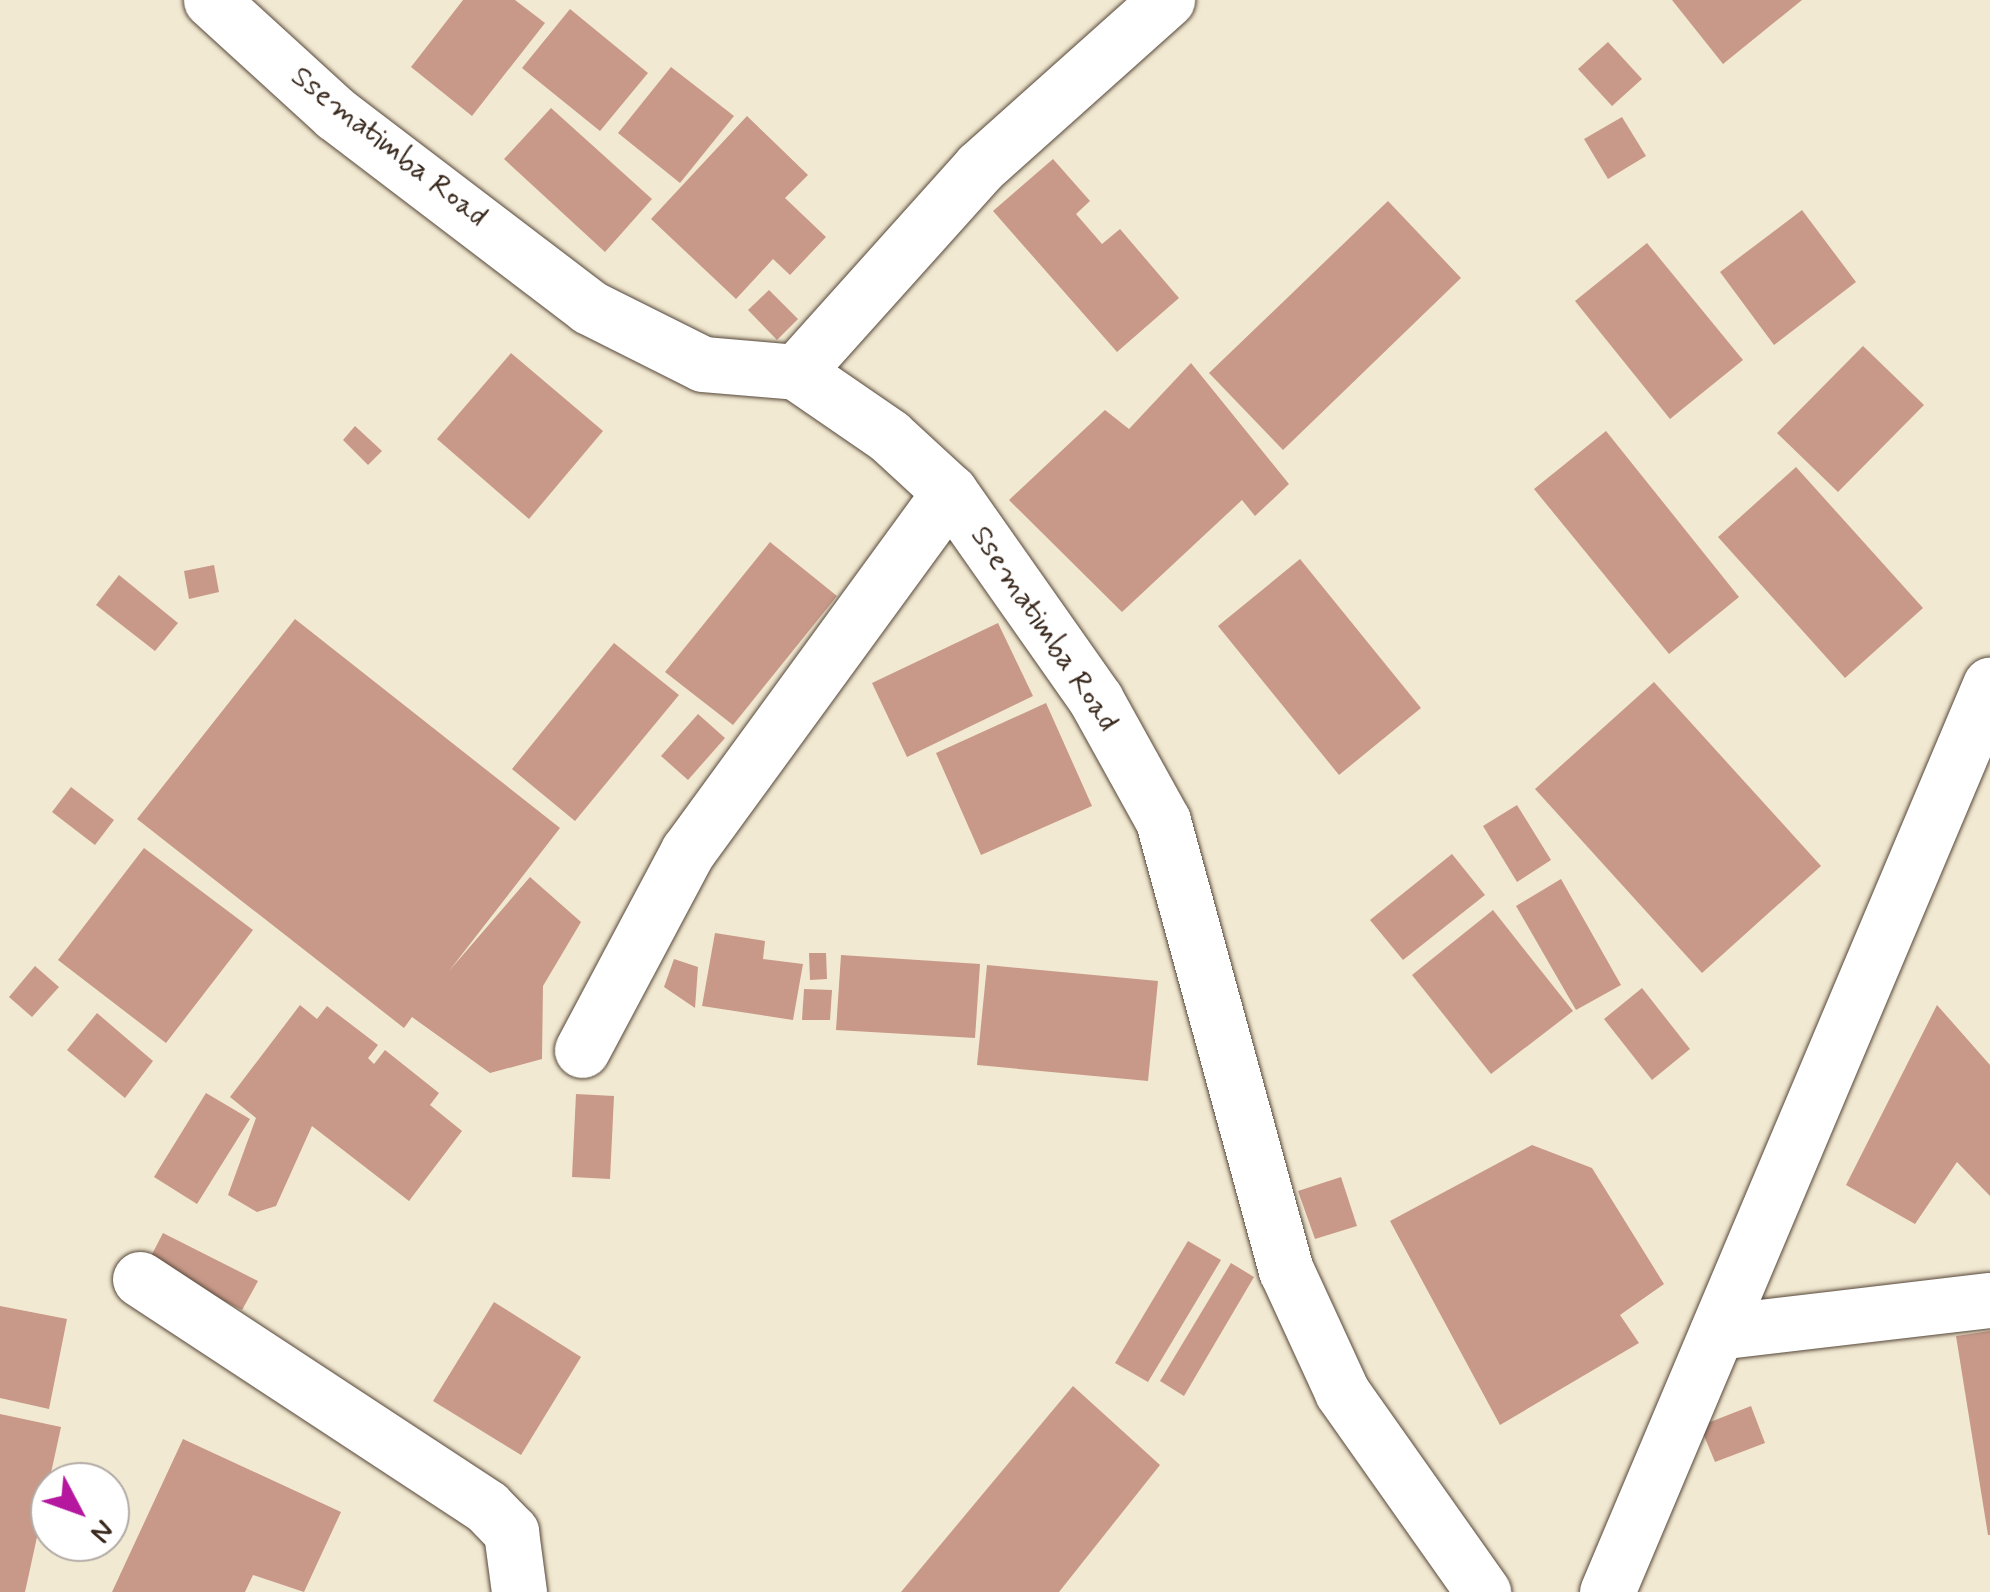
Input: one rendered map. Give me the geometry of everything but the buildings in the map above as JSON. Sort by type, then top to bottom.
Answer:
[{"type":"street","name":"Ssematimba Road","points":[[211,0],[336,114],[589,307],[703,364],[796,372],[890,436],[950,492],[1096,700],[1164,822],[1286,1270],[1342,1392],[1483,1592]]},
{"type":"street","points":[[796,372],[967,180],[1167,0]]},
{"type":"street","points":[[582,1050],[688,851],[950,492]]},
{"type":"street","points":[[1607,1592],[1990,686]]},
{"type":"street","points":[[140,1279],[488,1507],[511,1532],[519,1592]]},
{"type":"street","points":[[1717,1332],[1990,1300]]}]
